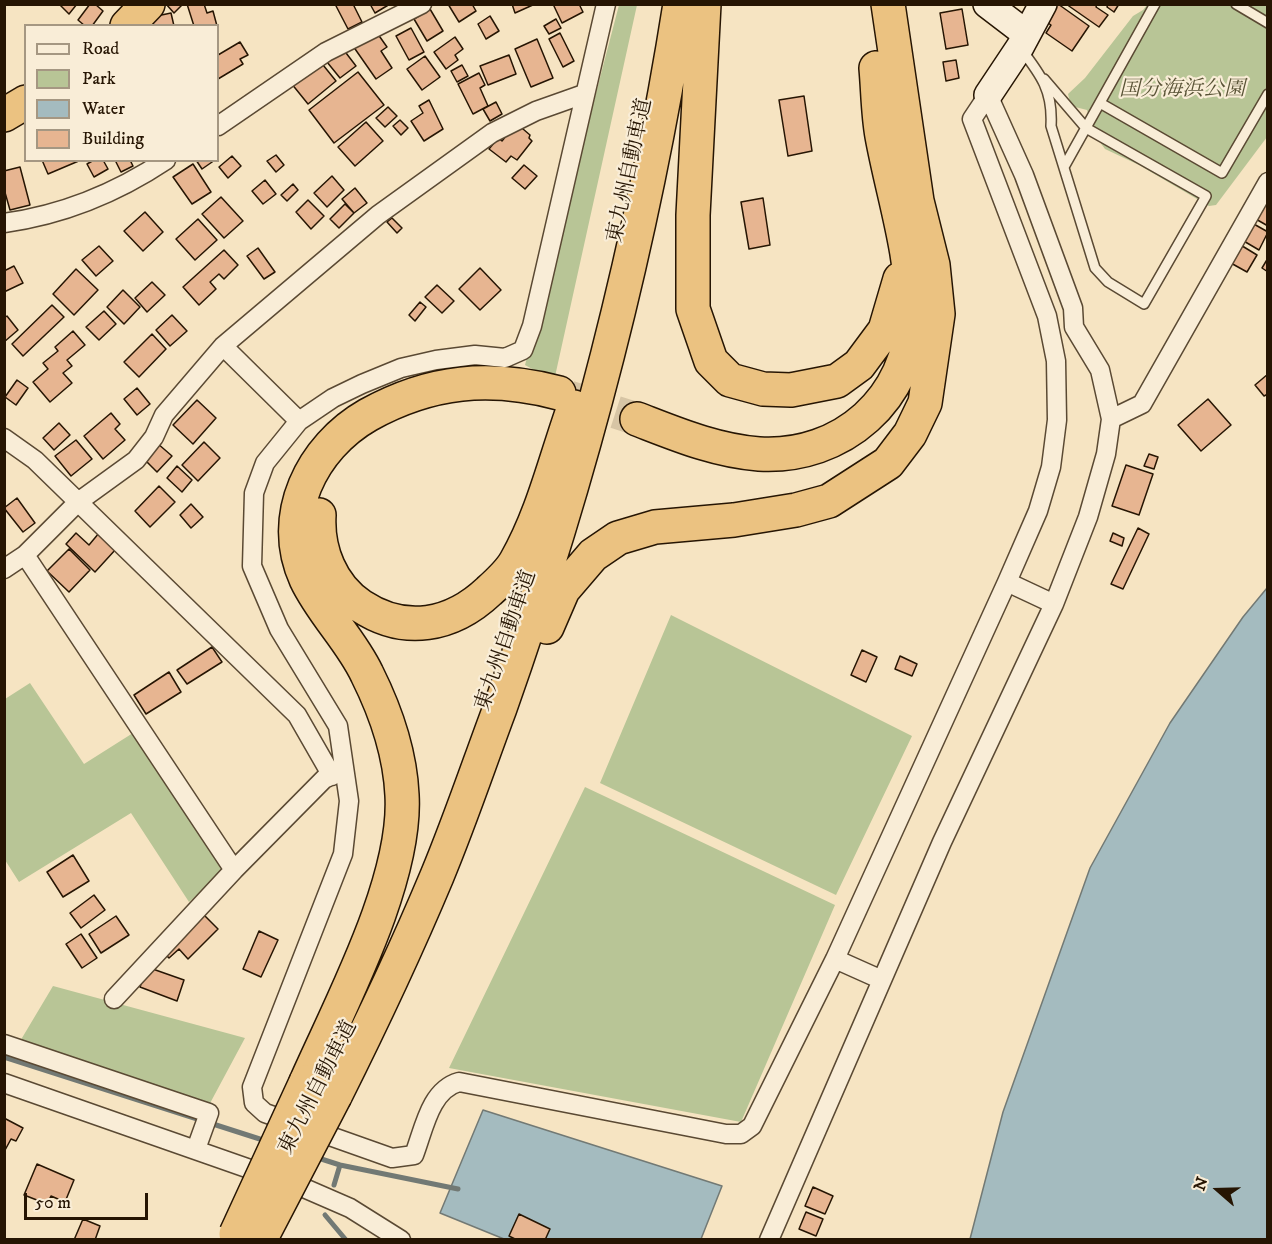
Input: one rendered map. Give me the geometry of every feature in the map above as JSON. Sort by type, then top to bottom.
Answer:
[{"type":"highway","points":[[129,24],[148,4]]},
{"type":"highway","name":"東九州自動車道","points":[[320,1089],[389,947],[425,863],[483,715],[521,606],[590,362],[627,196],[664,4]]},
{"type":"highway","name":"東九州自動車道","points":[[242,1238],[320,1089],[438,876],[521,647],[575,478],[609,357],[652,166],[680,4]]},
{"type":"highway","points":[[704,4],[693,215],[693,309],[711,361],[730,380],[763,389],[791,390],[837,381],[859,365],[885,330],[908,252]]},
{"type":"highway","points":[[870,4],[881,134],[908,252],[912,316],[908,354],[895,383],[878,409],[849,431],[802,449],[761,454],[633,429],[727,471],[766,474],[819,467],[861,447],[892,420],[907,396],[931,369]]},
{"type":"highway","points":[[438,876],[563,590],[593,555],[618,538],[655,527],[734,520],[829,501],[888,463],[910,434],[925,403],[938,314],[933,265],[917,201],[888,4]]},
{"type":"highway","points":[[4,115],[24,103]]},
{"type":"highway","points":[[320,1089],[397,852],[402,796],[397,755],[385,714],[366,671],[306,578],[296,537],[298,501],[323,453],[343,432],[391,402],[448,384],[470,383],[530,386],[558,404],[523,406],[471,402],[400,419],[376,432],[342,465],[327,486],[319,508],[318,532],[322,554],[342,589],[371,613],[396,622],[408,624],[438,622],[454,617],[483,597],[515,563],[530,532],[590,362]]},
{"type":"street","points":[[219,125],[326,52],[422,4]]},
{"type":"street","points":[[339,773],[338,726],[279,628],[252,566],[254,494],[265,463],[299,421],[333,398],[401,368],[475,355],[505,358],[523,350],[532,326],[606,4]]},
{"type":"street","points":[[987,4],[1023,40]]},
{"type":"street","points":[[4,438],[36,460],[297,715],[339,773],[349,801],[343,854],[252,1087],[254,1103],[265,1113],[392,1158],[414,1155],[434,1101],[447,1086],[459,1082],[726,1134],[741,1134],[752,1126],[835,959],[1038,511],[1051,467],[1058,420],[1056,361],[1047,316],[972,119],[1023,40],[1043,4]]},
{"type":"street","points":[[4,569],[25,555],[78,502],[136,460],[154,437],[164,415],[223,346],[378,215],[492,133],[536,111],[584,94]]},
{"type":"street","points":[[769,1239],[987,743],[1054,604],[1088,517],[1106,454],[1111,419],[1100,370],[1074,327],[1073,308],[1024,175],[988,95]]},
{"type":"street","points":[[4,223],[83,203],[134,182],[163,162]]},
{"type":"street","points":[[1111,419],[1142,404],[1268,182]]},
{"type":"street","points":[[223,346],[299,421]]},
{"type":"street","points":[[25,555],[234,870]]},
{"type":"street","points":[[1006,582],[1054,604]]},
{"type":"street","points":[[114,999],[234,870],[324,779],[339,773]]},
{"type":"street","points":[[835,959],[882,980]]},
{"type":"street","points":[[4,1044],[209,1113],[196,1149]]},
{"type":"street","points":[[4,1083],[196,1149],[350,1208],[401,1239]]},
{"type":"lane","points":[[1064,167],[1155,4]]},
{"type":"lane","points":[[1236,4],[1268,23]]},
{"type":"lane","points":[[1023,40],[1044,79],[1086,128],[1206,196],[1144,304],[1108,282],[1095,268],[1050,126],[1052,112],[1044,79]]},
{"type":"lane","points":[[1100,103],[1221,173],[1268,94]]},
{"type":"green space","points":[[619,5],[637,5],[554,381],[525,365]]},
{"type":"green space","name":"国分海浜公園","points":[[1147,5],[1267,5],[1267,137],[1216,205],[1209,206],[1139,165],[1105,149],[1094,134],[1087,110],[1071,106],[1068,94],[1085,78],[1133,16]]},
{"type":"green space","points":[[671,615],[912,736],[836,895],[600,783]]},
{"type":"green space","points":[[30,683],[84,764],[133,733],[227,869],[189,902],[131,813],[19,882],[5,860],[5,699]]},
{"type":"green space","points":[[585,787],[835,905],[741,1122],[449,1068]]},
{"type":"green space","points":[[53,986],[245,1038],[208,1107],[19,1043]]},
{"type":"water","points":[[1267,588],[1267,1239],[970,1239],[1003,1112],[1090,868],[1170,723],[1243,617]]},
{"type":"water","points":[[483,1110],[722,1186],[701,1239],[504,1239],[440,1213]]},
{"type":"building","points":[[59,4],[77,4],[69,14]]},
{"type":"building","points":[[90,4],[95,4],[103,11],[93,24],[83,24],[78,20]]},
{"type":"building","points":[[166,4],[182,4],[182,5],[174,13]]},
{"type":"building","points":[[187,4],[204,4],[207,13],[213,11],[216,24],[193,24]]},
{"type":"building","points":[[335,4],[353,4],[362,22],[348,29]]},
{"type":"building","points":[[370,4],[390,4],[375,13]]},
{"type":"building","points":[[448,4],[472,4],[476,11],[459,22]]},
{"type":"building","points":[[512,4],[535,4],[515,13]]},
{"type":"building","points":[[553,4],[579,4],[583,12],[562,23]]},
{"type":"building","points":[[1051,4],[1058,4],[1089,26],[1072,51],[1046,33],[1051,25],[1042,19]]},
{"type":"building","points":[[1066,4],[1097,4],[1096,7],[1108,15],[1099,27]]},
{"type":"building","points":[[1108,4],[1119,4],[1114,12],[1107,7]]},
{"type":"building","points":[[430,9],[443,31],[427,41],[414,19]]},
{"type":"building","points":[[962,9],[968,45],[946,49],[940,13]]},
{"type":"building","points":[[171,13],[174,24],[153,24],[152,17]]},
{"type":"building","points":[[490,16],[499,31],[486,39],[478,24]]},
{"type":"building","points":[[556,19],[561,28],[549,34],[544,26]]},
{"type":"building","points":[[411,28],[424,52],[409,60],[396,36]]},
{"type":"building","points":[[375,30],[387,47],[381,51],[392,68],[376,79],[353,46]]},
{"type":"building","points":[[560,33],[574,61],[563,67],[549,39]]},
{"type":"building","points":[[455,37],[463,49],[455,55],[458,60],[446,69],[434,52]]},
{"type":"building","points":[[537,39],[553,78],[531,87],[515,49]]},
{"type":"building","points":[[240,42],[248,55],[240,59],[243,64],[219,78],[219,54]]},
{"type":"building","points":[[343,49],[356,66],[340,78],[327,62]]},
{"type":"building","points":[[509,55],[516,74],[488,85],[480,66]]},
{"type":"building","points":[[425,56],[440,77],[422,90],[407,69]]},
{"type":"building","points":[[319,60],[336,81],[308,104],[291,83]]},
{"type":"building","points":[[956,60],[959,78],[946,81],[943,62]]},
{"type":"building","points":[[462,65],[468,76],[457,82],[451,71]]},
{"type":"building","points":[[358,72],[384,105],[334,143],[309,110]]},
{"type":"building","points":[[479,73],[485,85],[480,88],[488,106],[473,114],[458,84]]},
{"type":"building","points":[[804,96],[812,151],[788,156],[779,100]]},
{"type":"building","points":[[429,100],[443,129],[424,141],[411,121],[423,113],[419,106]]},
{"type":"building","points":[[496,102],[502,114],[490,121],[483,109]]},
{"type":"building","points":[[388,107],[397,116],[385,127],[376,118]]},
{"type":"building","points":[[400,120],[408,128],[401,135],[393,126]]},
{"type":"building","points":[[366,122],[383,141],[355,166],[338,147]]},
{"type":"building","points":[[516,123],[530,135],[529,138],[532,141],[517,160],[511,156],[506,162],[489,149],[498,138],[502,141]]},
{"type":"building","points":[[276,155],[284,165],[276,172],[267,161]]},
{"type":"building","points":[[232,156],[241,166],[228,178],[219,167]]},
{"type":"building","points":[[43,162],[76,162],[48,174]]},
{"type":"building","points":[[104,162],[108,169],[94,177],[87,164]]},
{"type":"building","points":[[116,162],[131,162],[133,166],[121,172]]},
{"type":"building","points":[[197,162],[212,162],[202,169]]},
{"type":"building","points":[[193,164],[211,192],[192,204],[173,177]]},
{"type":"building","points":[[524,165],[537,176],[525,189],[512,178]]},
{"type":"building","points":[[20,167],[30,205],[10,210],[4,189],[4,171]]},
{"type":"building","points":[[332,176],[344,190],[327,207],[314,193]]},
{"type":"building","points":[[265,180],[276,194],[263,204],[252,191]]},
{"type":"building","points":[[293,184],[298,190],[287,201],[281,195]]},
{"type":"building","points":[[355,188],[367,203],[354,213],[342,199]]},
{"type":"building","points":[[221,197],[243,221],[224,238],[202,214]]},
{"type":"building","points":[[763,198],[770,245],[749,249],[741,202]]},
{"type":"building","points":[[308,200],[324,216],[311,229],[296,212]]},
{"type":"building","points":[[1264,201],[1268,203],[1268,226],[1254,218]]},
{"type":"building","points":[[345,204],[354,213],[339,228],[330,219]]},
{"type":"building","points":[[145,212],[163,232],[143,251],[124,231]]},
{"type":"building","points":[[392,218],[402,228],[397,233],[387,222]]},
{"type":"building","points":[[198,219],[217,240],[195,260],[176,239]]},
{"type":"building","points":[[1252,223],[1268,232],[1259,250],[1242,240]]},
{"type":"building","points":[[1239,244],[1257,255],[1247,272],[1229,262]]},
{"type":"building","points":[[99,246],[113,261],[96,276],[82,260]]},
{"type":"building","points":[[258,248],[275,272],[264,279],[247,256]]},
{"type":"building","points":[[224,250],[238,265],[224,279],[219,274],[210,282],[216,289],[199,305],[183,287]]},
{"type":"building","points":[[1268,258],[1268,272],[1262,268]]},
{"type":"building","points":[[14,266],[23,283],[4,292],[4,271]]},
{"type":"building","points":[[480,268],[501,290],[480,310],[459,289]]},
{"type":"building","points":[[76,269],[98,290],[74,315],[53,294]]},
{"type":"building","points":[[152,282],[165,295],[147,312],[135,298]]},
{"type":"building","points":[[437,285],[454,301],[442,313],[425,297]]},
{"type":"building","points":[[123,290],[140,307],[124,324],[107,307]]},
{"type":"building","points":[[420,302],[426,307],[415,321],[409,315]]},
{"type":"building","points":[[52,305],[64,317],[23,356],[12,344]]},
{"type":"building","points":[[104,311],[116,324],[99,340],[86,327]]},
{"type":"building","points":[[172,315],[187,331],[170,346],[156,330]]},
{"type":"building","points":[[7,316],[18,330],[4,342],[4,318]]},
{"type":"building","points":[[73,331],[85,345],[67,360],[72,366],[63,373],[72,383],[50,402],[33,382],[48,369],[43,363],[58,351],[55,347]]},
{"type":"building","points":[[152,334],[166,349],[139,377],[124,362]]},
{"type":"building","points":[[1268,374],[1268,394],[1264,396],[1255,385]]},
{"type":"building","points":[[17,380],[28,388],[16,405],[5,397]]},
{"type":"building","points":[[137,388],[150,404],[137,415],[124,399]]},
{"type":"building","points":[[1208,399],[1231,425],[1201,451],[1178,425]]},
{"type":"building","points":[[197,400],[216,418],[193,444],[173,425]]},
{"type":"building","points":[[111,413],[120,424],[115,429],[125,440],[103,459],[84,436]]},
{"type":"building","points":[[59,423],[70,435],[54,450],[43,438]]},
{"type":"building","points":[[76,440],[92,459],[71,476],[55,456]]},
{"type":"building","points":[[204,442],[220,458],[198,481],[182,465]]},
{"type":"building","points":[[157,443],[172,456],[157,472],[143,458]]},
{"type":"building","points":[[1149,454],[1158,457],[1154,469],[1144,466]]},
{"type":"building","points":[[1126,465],[1153,474],[1139,515],[1112,506]]},
{"type":"building","points":[[177,466],[192,480],[182,492],[167,478]]},
{"type":"building","points":[[159,486],[175,502],[150,527],[135,511]]},
{"type":"building","points":[[17,498],[35,523],[23,532],[4,508]]},
{"type":"building","points":[[191,504],[203,517],[191,528],[180,515]]},
{"type":"building","points":[[1138,528],[1149,534],[1123,589],[1111,584]]},
{"type":"building","points":[[76,533],[89,545],[99,533],[116,549],[95,572],[66,544]]},
{"type":"building","points":[[1113,533],[1124,538],[1122,546],[1110,541]]},
{"type":"building","points":[[69,549],[90,570],[69,592],[47,571]]},
{"type":"building","points":[[212,647],[222,662],[187,684],[177,670]]},
{"type":"building","points":[[862,650],[877,657],[866,682],[851,675]]},
{"type":"building","points":[[900,656],[917,664],[912,676],[895,669]]},
{"type":"building","points":[[169,672],[181,692],[146,714],[134,695]]},
{"type":"building","points":[[73,855],[89,881],[63,897],[47,872]]},
{"type":"building","points":[[94,895],[105,910],[81,928],[70,913]]},
{"type":"building","points":[[202,913],[218,929],[188,959],[179,949],[169,958],[163,952]]},
{"type":"building","points":[[116,916],[129,935],[101,953],[89,934]]},
{"type":"building","points":[[259,931],[278,940],[261,977],[243,969]]},
{"type":"building","points":[[81,934],[97,958],[82,968],[66,944]]},
{"type":"building","points":[[147,967],[184,980],[177,1001],[140,987]]},
{"type":"building","points":[[4,1118],[23,1128],[16,1141],[11,1139],[4,1152]]},
{"type":"building","points":[[37,1164],[74,1180],[65,1202],[51,1196],[47,1204],[24,1195]]},
{"type":"building","points":[[813,1187],[833,1196],[825,1214],[805,1206]]},
{"type":"building","points":[[806,1212],[823,1219],[816,1236],[799,1229]]},
{"type":"building","points":[[519,1214],[550,1229],[545,1240],[517,1240],[509,1236]]},
{"type":"building","points":[[83,1219],[100,1226],[95,1240],[74,1240]]},
{"type":"waterway","points":[[4,1057],[266,1141]]},
{"type":"waterway","points":[[315,1157],[340,1165],[458,1189]]},
{"type":"waterway","points":[[334,1185],[340,1165]]},
{"type":"waterway","points":[[325,1215],[346,1240]]},
{"type":"tunnel","points":[[569,397],[637,419]]}]
